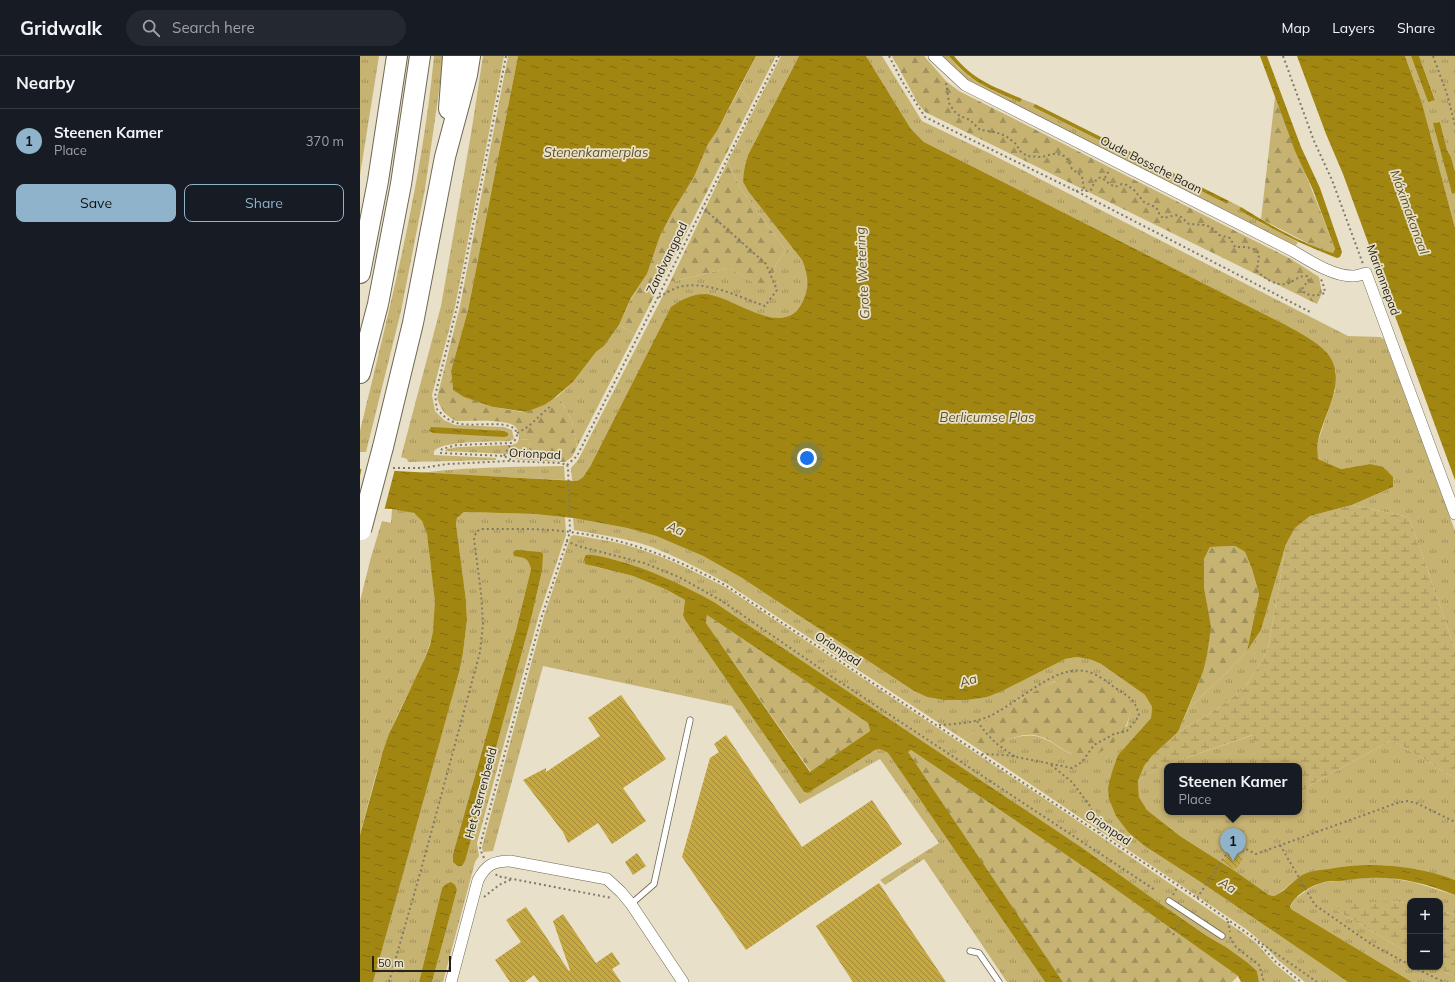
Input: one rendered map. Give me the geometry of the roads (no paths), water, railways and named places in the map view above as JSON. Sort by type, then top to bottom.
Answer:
[{"type":"highway","points":[[360,273],[378,181],[397,56]]},
{"type":"highway","points":[[360,373],[378,304],[401,184],[420,56]]},
{"type":"highway","points":[[445,157],[454,56]]},
{"type":"highway","points":[[360,532],[383,447],[413,323],[445,157],[467,75],[470,56]]},
{"type":"street","name":"Oude Bossche Baan","points":[[934,56],[943,66],[965,84],[978,92],[1316,264],[1342,275],[1354,276],[1366,273]]},
{"type":"street","name":"Mariannepad","points":[[1366,273],[1455,514]]},
{"type":"street","points":[[451,982],[478,880],[482,872],[488,866],[497,861],[510,861],[607,879],[631,904],[684,982]]},
{"type":"lane","points":[[631,904],[654,884],[690,720]]},
{"type":"lane","points":[[1169,901],[1222,936]]},
{"type":"lane","points":[[970,951],[979,953],[999,982]]},
{"type":"water","name":"Stenenkamerplas","points":[[518,56],[756,56],[717,131],[708,144],[694,177],[673,211],[660,236],[647,274],[631,298],[619,325],[604,346],[596,352],[573,382],[552,400],[526,412],[493,407],[464,397],[453,390],[451,371],[468,310]]},
{"type":"water","name":"Berlicumse Plas","points":[[799,56],[866,56],[911,129],[924,142],[1286,325],[1313,341],[1327,353],[1333,363],[1336,374],[1333,396],[1318,441],[1318,459],[1341,469],[1370,464],[1383,467],[1393,477],[1393,487],[1352,505],[1310,516],[1295,528],[1286,544],[1261,630],[1247,651],[1259,594],[1252,569],[1245,552],[1235,546],[1210,547],[1204,559],[1204,587],[1211,627],[1203,672],[1178,732],[1152,756],[1144,766],[1138,781],[1139,797],[1147,810],[1180,836],[1235,871],[1269,895],[1274,896],[1278,894],[1299,877],[1308,873],[1319,870],[1361,865],[1409,868],[1455,880],[1455,895],[1440,889],[1405,880],[1386,878],[1367,878],[1326,882],[1312,886],[1303,892],[1295,899],[1290,907],[1412,982],[1348,982],[1146,847],[1128,832],[1116,816],[1109,799],[1108,788],[1118,755],[1151,718],[1152,707],[1145,695],[1101,664],[1092,660],[1077,657],[1065,659],[987,697],[967,700],[943,700],[927,697],[914,691],[742,578],[703,556],[656,536],[627,528],[573,518],[534,514],[464,512],[457,518],[456,524],[466,600],[467,620],[459,672],[373,982],[360,982],[360,835],[389,734],[430,645],[433,631],[435,602],[427,534],[422,521],[414,513],[392,509],[360,508],[360,469],[578,481],[583,477],[591,465],[671,307],[687,298],[705,294],[717,297],[758,314],[772,317],[784,317],[795,313],[803,301],[807,291],[806,270],[802,260],[748,191],[743,182],[748,155]]},
{"type":"water","points":[[949,56],[954,56],[969,71],[985,82],[1022,99],[1020,102],[973,79]]},
{"type":"water","points":[[1260,56],[1267,56],[1301,147],[1320,188],[1342,252],[1340,257],[1337,258],[1299,242],[1239,210],[1241,207],[1274,227],[1321,249],[1333,253],[1335,249],[1313,190],[1295,151]]},
{"type":"water","name":"Máximakanaal","points":[[1297,56],[1405,56],[1422,103],[1455,228],[1455,480],[1343,174],[1326,134]]},
{"type":"water","points":[[1411,56],[1419,56],[1435,100],[1428,102]]},
{"type":"water","points":[[1035,104],[1229,201],[1227,204],[1033,107]]},
{"type":"water","points":[[1440,122],[1447,150],[1451,157],[1455,172],[1455,193],[1452,194],[1433,123]]},
{"type":"water","points":[[431,427],[504,431],[508,433],[508,436],[433,433],[429,431]]},
{"type":"water","points":[[516,550],[541,552],[543,554],[542,571],[531,619],[465,861],[462,866],[458,866],[453,862],[453,854],[516,630],[531,569],[529,562],[526,559],[514,556],[513,552]]},
{"type":"water","points":[[586,555],[595,555],[638,567],[676,583],[714,602],[1084,849],[1207,936],[1226,947],[1257,971],[1259,982],[1241,982],[1238,976],[1087,869],[911,750],[908,752],[1063,982],[1045,982],[888,753],[880,749],[875,750],[808,793],[804,792],[685,620],[683,615],[685,600],[665,589],[633,576],[585,564],[584,559]],"holes":[[[707,615],[868,723],[870,731],[810,772],[706,623]]]},
{"type":"water","points":[[451,882],[455,885],[457,890],[432,982],[419,982],[442,888]]},
{"type":"place","name":"Steenen Kamer","points":[[1233,861]]},
{"type":"water label","name":"Grote Wetering","points":[[862,273]]},
{"type":"water label","name":"Aa","points":[[676,528]]},
{"type":"water label","name":"Aa","points":[[968,680]]},
{"type":"water label","name":"Aa","points":[[1228,885]]}]
